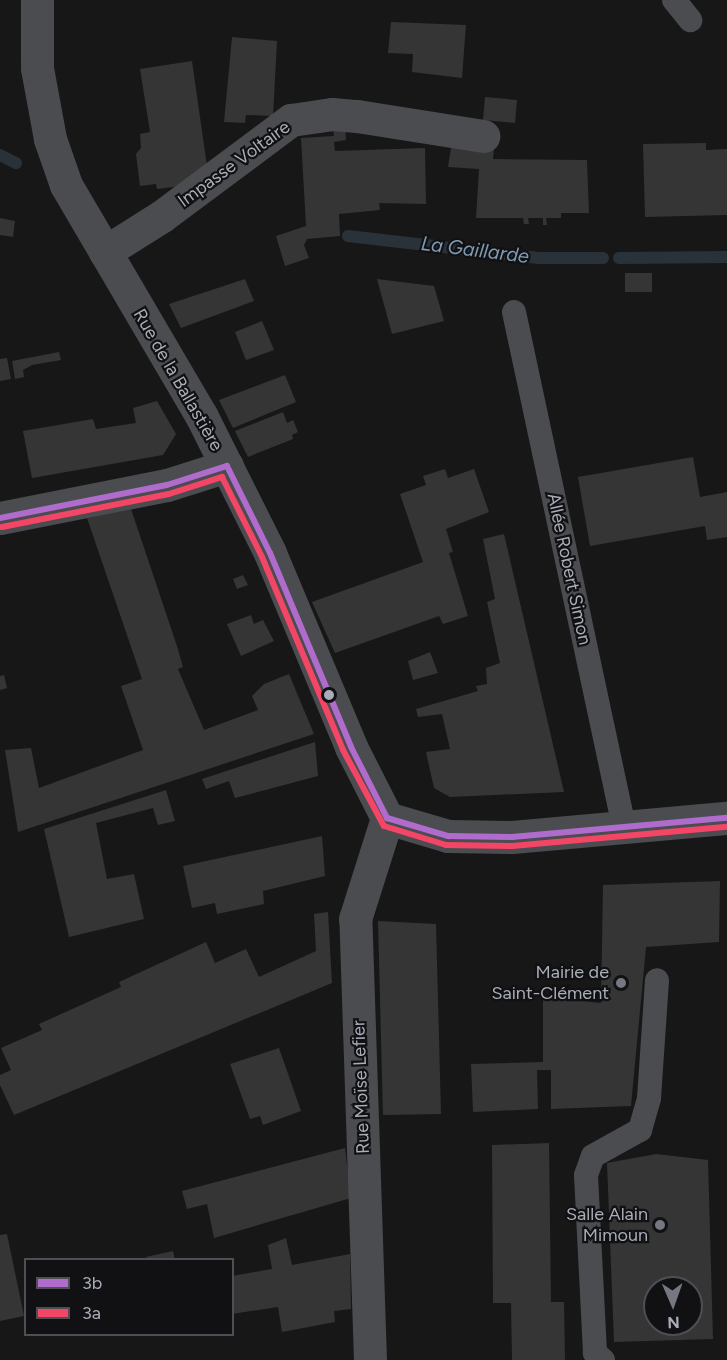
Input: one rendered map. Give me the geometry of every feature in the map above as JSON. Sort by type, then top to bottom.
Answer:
[{"type":"street","name":"Rue de la Ballastière","points":[[38,0],[38,68],[50,139],[66,185],[226,466],[270,553],[351,747],[387,818]]},
{"type":"street","name":"Impasse Voltaire","points":[[105,252],[162,216],[291,120],[349,115],[483,136]]},
{"type":"street","points":[[0,518],[166,485],[226,466]]},
{"type":"street","points":[[387,818],[448,836],[512,837],[727,818]]},
{"type":"street","name":"Rue Moïse Lefier","points":[[370,1360],[356,919],[387,818]]},
{"type":"lane","points":[[674,0],[690,20]]},
{"type":"lane","name":"Allée Robert Simon","points":[[514,312],[624,827]]},
{"type":"lane","points":[[603,1360],[595,1353],[586,1175],[593,1156],[640,1130],[649,1098],[657,980]]},
{"type":"building","points":[[391,22],[466,25],[462,78],[412,72],[413,54],[388,53]]},
{"type":"building","points":[[232,37],[277,41],[273,116],[246,115],[245,123],[224,122]]},
{"type":"building","points":[[192,61],[207,166],[181,186],[157,189],[156,184],[140,186],[136,154],[141,148],[140,134],[150,132],[140,69]]},
{"type":"building","points":[[485,97],[517,100],[515,123],[483,120]]},
{"type":"building","points":[[345,125],[346,140],[334,142],[335,151],[425,148],[426,204],[379,203],[380,210],[339,214],[340,236],[307,239],[304,245],[309,258],[285,266],[276,236],[306,226],[301,138],[334,136],[333,127]]},
{"type":"building","points":[[452,142],[494,148],[493,159],[587,160],[589,213],[561,213],[561,218],[546,218],[547,225],[543,225],[543,218],[528,218],[529,224],[524,224],[523,218],[476,218],[479,169],[448,167]]},
{"type":"building","points":[[706,143],[706,150],[727,149],[727,215],[645,217],[643,144]]},
{"type":"building","points":[[0,218],[15,221],[13,237],[0,235]]},
{"type":"building","points":[[625,273],[652,273],[652,292],[625,292]]},
{"type":"building","points":[[245,279],[254,301],[181,328],[169,304]]},
{"type":"building","points":[[377,279],[434,286],[444,321],[392,334]]},
{"type":"building","points":[[262,321],[274,350],[246,360],[235,332]]},
{"type":"building","points":[[59,352],[61,360],[32,365],[23,370],[24,377],[15,379],[12,361]]},
{"type":"building","points":[[7,358],[11,379],[0,381],[0,359]]},
{"type":"building","points":[[285,375],[296,402],[233,428],[219,400]]},
{"type":"building","points":[[157,401],[176,434],[163,455],[32,478],[23,431],[93,419],[96,429],[136,423],[133,408]]},
{"type":"building","points":[[283,412],[287,423],[293,420],[298,432],[292,435],[293,439],[248,457],[235,431]]},
{"type":"building","points":[[693,457],[700,497],[727,492],[727,537],[707,540],[705,526],[590,546],[578,477]]},
{"type":"building","points":[[445,469],[448,478],[474,469],[489,512],[446,529],[453,552],[449,553],[468,616],[443,624],[439,616],[335,653],[312,602],[423,562],[400,494],[426,485],[423,476]]},
{"type":"building","points":[[131,509],[177,646],[183,667],[178,669],[204,730],[258,710],[252,696],[264,684],[289,674],[314,734],[18,832],[5,750],[31,748],[39,788],[143,750],[121,686],[142,679],[87,518]]},
{"type":"building","points":[[504,534],[564,792],[450,797],[434,788],[426,752],[450,749],[442,714],[418,717],[416,709],[478,691],[476,686],[487,684],[486,668],[500,663],[487,602],[495,599],[483,539]]},
{"type":"building","points":[[243,575],[248,585],[237,589],[233,579]]},
{"type":"building","points":[[251,615],[254,624],[263,620],[274,641],[241,656],[227,624]]},
{"type":"building","points":[[430,652],[438,673],[413,680],[408,661]]},
{"type":"building","points":[[4,675],[7,688],[0,690],[0,676]]},
{"type":"building","points":[[315,742],[318,776],[235,798],[229,781],[206,789],[202,779]]},
{"type":"building","points":[[166,790],[175,821],[158,825],[153,808],[96,823],[107,879],[134,874],[144,919],[69,937],[44,829]]},
{"type":"building","points":[[322,836],[325,876],[263,891],[264,904],[217,914],[215,903],[192,908],[183,866]]},
{"type":"building","points":[[720,881],[719,942],[646,947],[631,1106],[551,1109],[551,1070],[537,1070],[538,1109],[473,1112],[471,1064],[543,1062],[543,997],[601,1003],[603,885]]},
{"type":"building","points":[[328,912],[332,983],[14,1115],[0,1085],[0,1075],[11,1070],[1,1048],[42,1030],[39,1024],[121,987],[119,982],[206,942],[215,963],[246,949],[259,977],[316,951],[314,914]]},
{"type":"building","points":[[378,921],[436,924],[441,1114],[383,1115]]},
{"type":"building","points":[[279,1048],[301,1111],[263,1125],[260,1116],[250,1119],[230,1064]]},
{"type":"building","points":[[549,1143],[551,1302],[564,1302],[565,1360],[512,1360],[511,1303],[493,1303],[492,1145]]},
{"type":"building","points":[[345,1148],[351,1198],[214,1238],[207,1204],[187,1209],[182,1191]]},
{"type":"building","name":"Salle Alain Mimoun","points":[[656,1154],[708,1160],[713,1339],[614,1342],[607,1163]]},
{"type":"building","points":[[7,1234],[24,1316],[0,1321],[0,1235]]},
{"type":"building","points":[[286,1238],[292,1265],[350,1254],[351,1309],[334,1311],[335,1322],[282,1332],[278,1307],[234,1314],[234,1276],[272,1269],[268,1245]]},
{"type":"building","points":[[173,1251],[175,1258],[146,1258]]},
{"type":"waterway","name":"La Gaillarde","points":[[0,155],[16,163]]},
{"type":"waterway","name":"La Gaillarde","points":[[348,236],[539,258],[603,258]]},
{"type":"waterway","name":"La Gaillarde","points":[[619,258],[727,257]]},
{"type":"transit line","name":"3b","points":[[0,518],[167,485],[227,466],[270,553],[351,747],[387,818],[448,836],[512,837],[727,818]]},
{"type":"transit line","name":"3a","points":[[2,527],[169,494],[222,477],[262,557],[343,750],[384,826],[446,845],[512,846],[727,827]]},
{"type":"place","name":"Mairie de Saint-Clément","points":[[621,983]]},
{"type":"place","name":"Salle Alain Mimoun","points":[[660,1225]]}]
